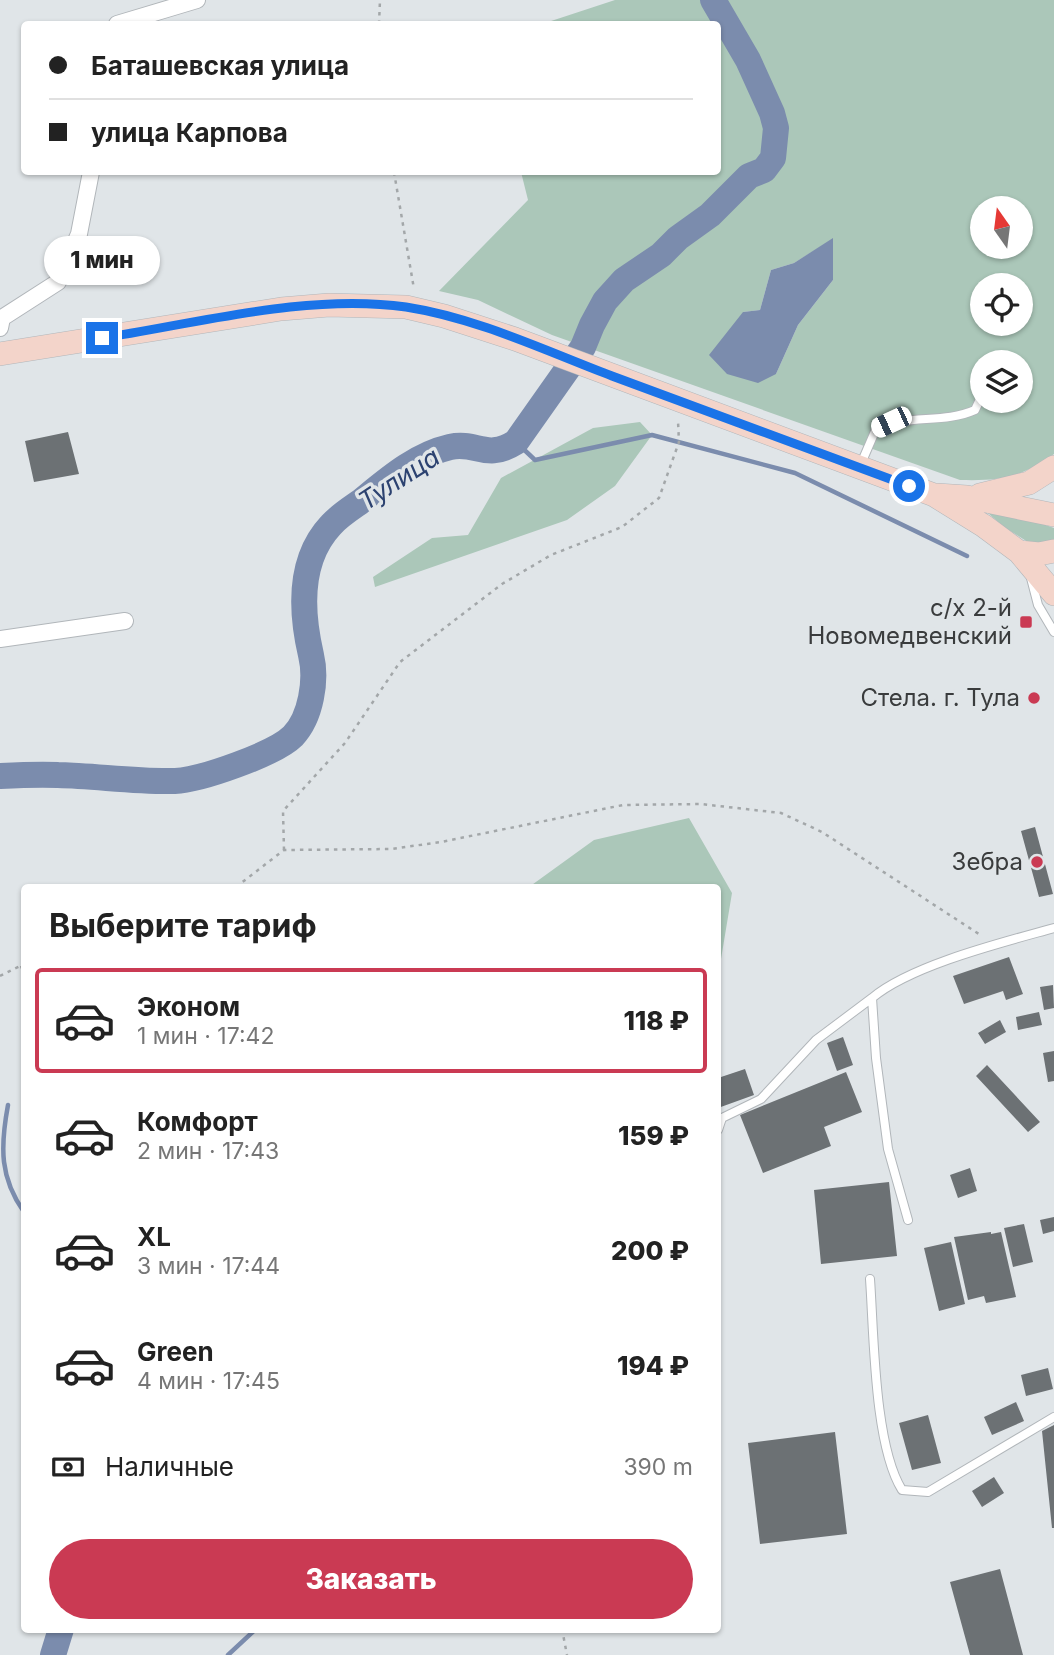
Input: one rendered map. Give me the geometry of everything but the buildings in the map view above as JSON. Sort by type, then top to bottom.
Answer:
[{"type":"main road","points":[[0,354],[281,309],[329,305],[406,307],[515,339],[934,495],[984,526],[1023,557],[1054,594]]},
{"type":"main road","points":[[967,497],[1029,482],[1054,467]]},
{"type":"main road","points":[[934,495],[967,497],[1054,515]]},
{"type":"main road","points":[[1023,557],[1054,551]]},
{"type":"street","points":[[127,21],[197,0]]},
{"type":"street","points":[[0,328],[2,318],[58,282],[79,234],[90,175]]},
{"type":"street","points":[[0,639],[125,621]]},
{"type":"lane","points":[[859,467],[876,429],[891,422],[959,417],[970,412]]},
{"type":"lane","points":[[1023,557],[1038,605],[1054,632]]},
{"type":"lane","points":[[721,1121],[769,1093],[816,1040],[895,981],[995,945],[1054,928]]},
{"type":"lane","points":[[872,998],[873,1036],[888,1149],[908,1220]]},
{"type":"lane","points":[[870,1279],[881,1421],[893,1476],[902,1490],[928,1492],[1054,1418]]},
{"type":"path","points":[[379,21],[380,0]]},
{"type":"path","points":[[394,175],[414,292],[406,307]]},
{"type":"path","points":[[284,850],[283,811],[345,743],[400,662],[502,584],[551,555],[622,527],[659,498],[679,442],[677,400]]},
{"type":"path","points":[[240,884],[284,850],[391,849],[441,842],[623,805],[701,804],[781,813],[833,838],[995,945]]},
{"type":"path","points":[[0,976],[21,966]]},
{"type":"path","points":[[563,1633],[567,1655]]},
{"type":"green space","points":[[615,0],[1054,0],[1054,454],[1031,468],[999,479],[960,480],[552,335],[478,300],[439,291],[528,200],[522,175],[721,175],[721,21],[551,21]],"holes":[[[833,239],[833,280],[798,325],[776,374],[743,312],[760,310],[771,270],[794,263]]]},
{"type":"green space","points":[[640,422],[652,435],[615,486],[567,520],[375,587],[373,577],[432,538],[468,535],[501,478],[593,428]]},
{"type":"green space","points":[[981,507],[1017,515],[1054,528],[1054,544],[1031,544],[1004,527]]},
{"type":"green space","points":[[689,818],[732,893],[721,959],[721,884],[533,884],[594,840]]},
{"type":"water","points":[[833,238],[833,280],[798,325],[776,374],[758,383],[727,374],[709,355],[743,312],[760,310],[771,270],[794,263]]},
{"type":"waterway","name":"Тулица","points":[[0,776],[187,780],[254,758],[293,736],[304,719],[313,687],[313,665],[304,604],[308,570],[320,539],[331,525],[391,477],[425,456],[450,447],[497,450],[516,442],[583,347],[605,301],[624,280],[661,255],[678,238],[710,215],[749,176],[764,170],[773,158],[776,128],[772,113],[748,60],[713,0]]},
{"type":"waterway","points":[[516,442],[535,460],[652,435],[795,473],[967,556]]},
{"type":"waterway","points":[[8,1105],[4,1162],[10,1187],[21,1207]]},
{"type":"waterway","points":[[53,1655],[60,1633]]},
{"type":"waterway","points":[[228,1655],[252,1633]]},
{"type":"place","name":"с/х 2-й Новомедвенский","points":[[1026,622]]},
{"type":"place","name":"Стела. г. Тула","points":[[1034,698]]},
{"type":"place","name":"Зебра","points":[[1037,862]]},
{"type":"route","points":[[102,338],[281,309],[329,305],[406,307],[515,339],[909,486]]}]
